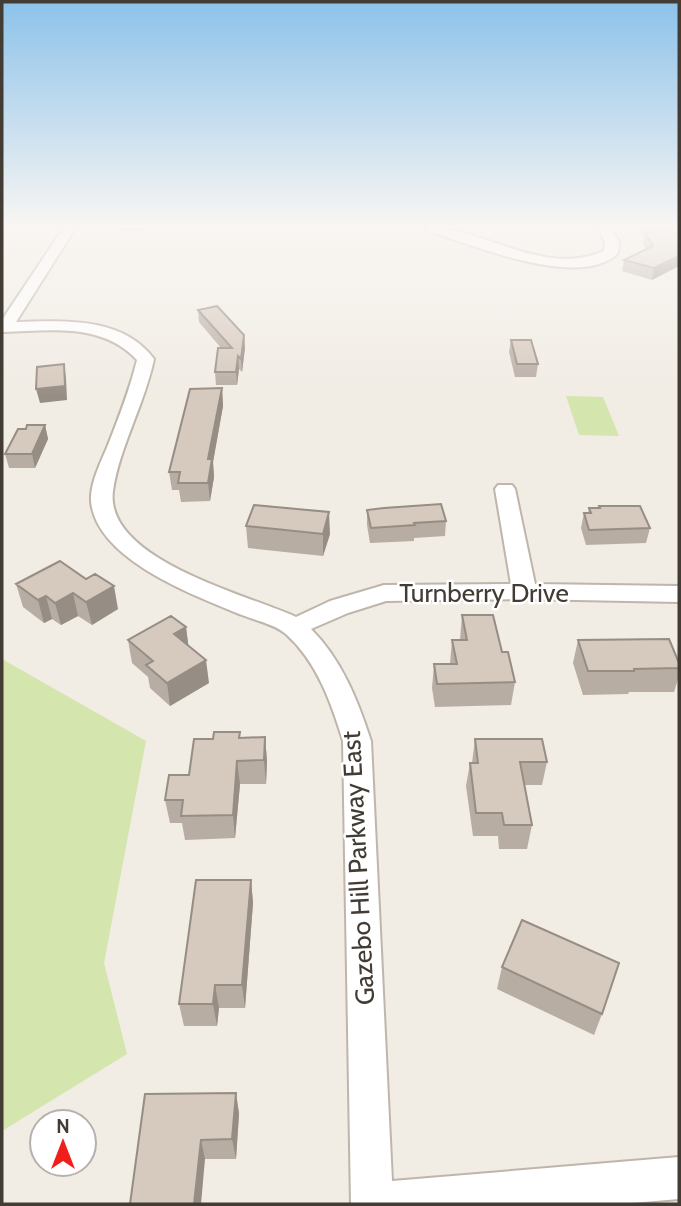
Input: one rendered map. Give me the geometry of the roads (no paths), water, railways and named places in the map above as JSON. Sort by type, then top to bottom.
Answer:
[{"type":"street","points":[[3,327],[32,283]]},
{"type":"street","name":"Gazebo Hill Parkway East","points":[[3,327],[74,326],[104,331],[135,344],[146,359],[142,379],[104,484],[102,504],[110,526],[150,562],[208,591],[295,627],[328,667],[342,692],[357,741],[372,1204]]},
{"type":"street","points":[[505,489],[524,591]]},
{"type":"street","name":"Turnberry Drive","points":[[295,627],[339,607],[384,593],[524,591],[679,594]]},
{"type":"street","points":[[372,1204],[679,1178]]}]
